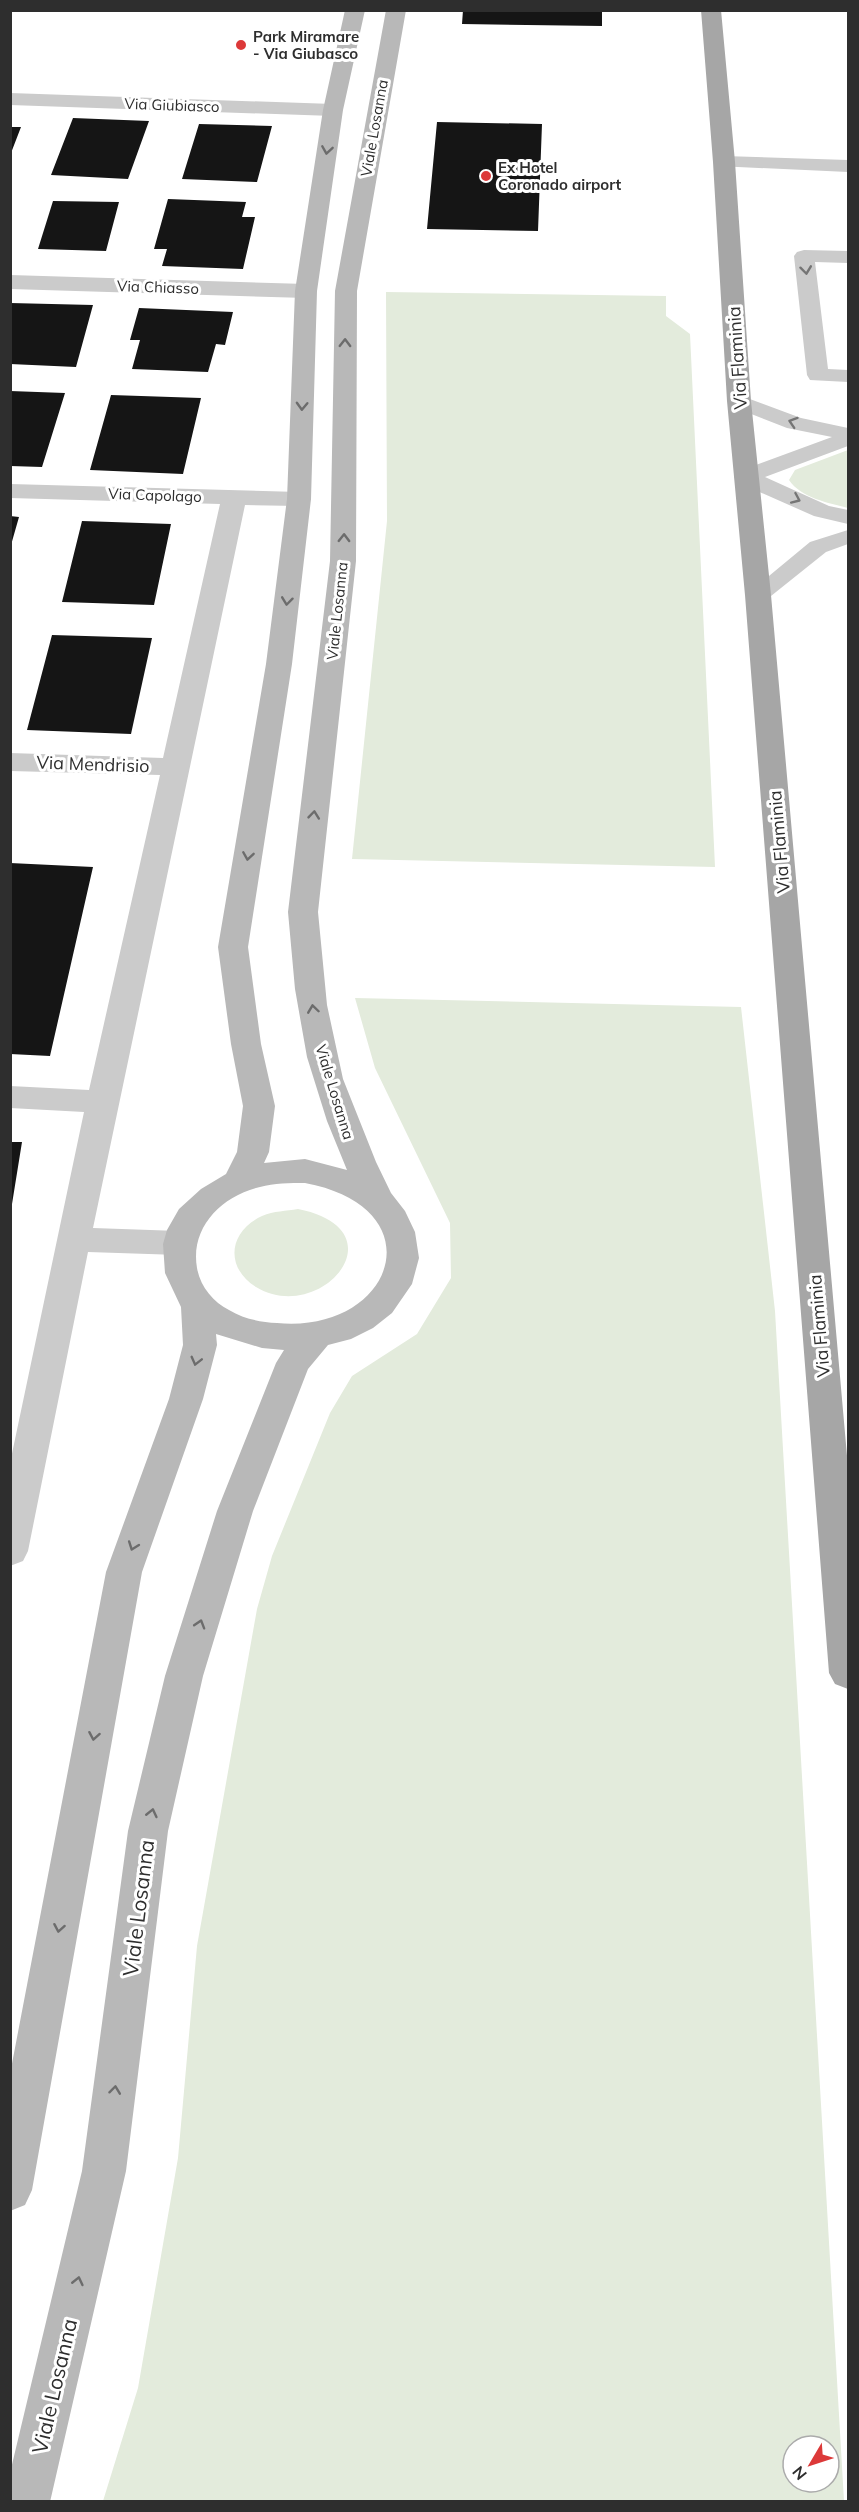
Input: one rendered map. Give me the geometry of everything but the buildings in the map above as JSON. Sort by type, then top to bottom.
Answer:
[{"type":"main road","points":[[239,1181],[253,1152],[258,1106],[246,1044],[233,947],[279,664],[299,499],[306,291],[333,110],[355,10]]},
{"type":"main road","name":"Viale Losanna","points":[[379,1202],[354,1154],[334,1099],[317,1035],[303,912],[343,561],[346,291],[396,10]]},
{"type":"main road","name":"Via Flaminia","points":[[711,10],[724,162],[745,477],[758,595],[849,1673]]},
{"type":"main road","name":"Viale Losanna","points":[[305,1171],[338,1177],[366,1191],[379,1202],[389,1210],[401,1233],[404,1259],[395,1284],[376,1307],[350,1325],[316,1336],[281,1339],[245,1333],[214,1318],[191,1298],[179,1271],[179,1243],[190,1218],[211,1197],[239,1181],[272,1172],[305,1171]]},
{"type":"main road","name":"Viale Losanna","points":[[10,2190],[124,1572],[186,1399],[200,1345],[198,1303]]},
{"type":"main road","name":"Viale Losanna","points":[[27,2502],[104,2172],[148,1831],[184,1676],[235,1511],[293,1363],[316,1336]]},
{"type":"street","name":"Via Giubiasco","points":[[10,99],[333,110]]},
{"type":"street","name":"Via Chiasso","points":[[10,282],[306,291]]},
{"type":"street","name":"Via Capolago","points":[[10,491],[299,499]]},
{"type":"street","points":[[10,1551],[14,1515],[234,498]]},
{"type":"street","name":"Via Mendrisio","points":[[10,762],[175,767]]},
{"type":"street","points":[[10,1097],[102,1102]]},
{"type":"street","points":[[75,1239],[179,1243]]},
{"type":"lane","points":[[724,162],[849,166]]},
{"type":"lane","points":[[849,257],[804,256],[818,375],[849,376]]},
{"type":"lane","points":[[739,401],[795,423],[849,434]]},
{"type":"lane","points":[[745,477],[849,439]]},
{"type":"lane","points":[[745,477],[822,511],[849,517]]},
{"type":"lane","points":[[758,595],[818,547],[849,537]]},
{"type":"green space","points":[[386,292],[666,296],[666,316],[690,334],[715,867],[352,859],[387,521]]},
{"type":"green space","points":[[848,450],[848,508],[808,495],[789,480],[795,470]]},
{"type":"green space","points":[[355,998],[741,1007],[775,1311],[840,2434],[781,2434],[781,2494],[841,2494],[841,2449],[844,2501],[103,2501],[138,2388],[178,2158],[197,1946],[257,1609],[272,1556],[330,1413],[352,1376],[417,1334],[451,1278],[450,1223],[375,1068]]},
{"type":"green space","points":[[298,1209],[329,1220],[345,1236],[348,1253],[340,1270],[325,1285],[304,1294],[280,1296],[256,1287],[239,1270],[235,1260],[237,1240],[251,1223],[262,1216]]},
{"type":"place","name":"Park Miramare - Via Giubasco","points":[[241,45]]},
{"type":"place","name":"Ex Hotel Coronado airport","points":[[486,176]]}]
